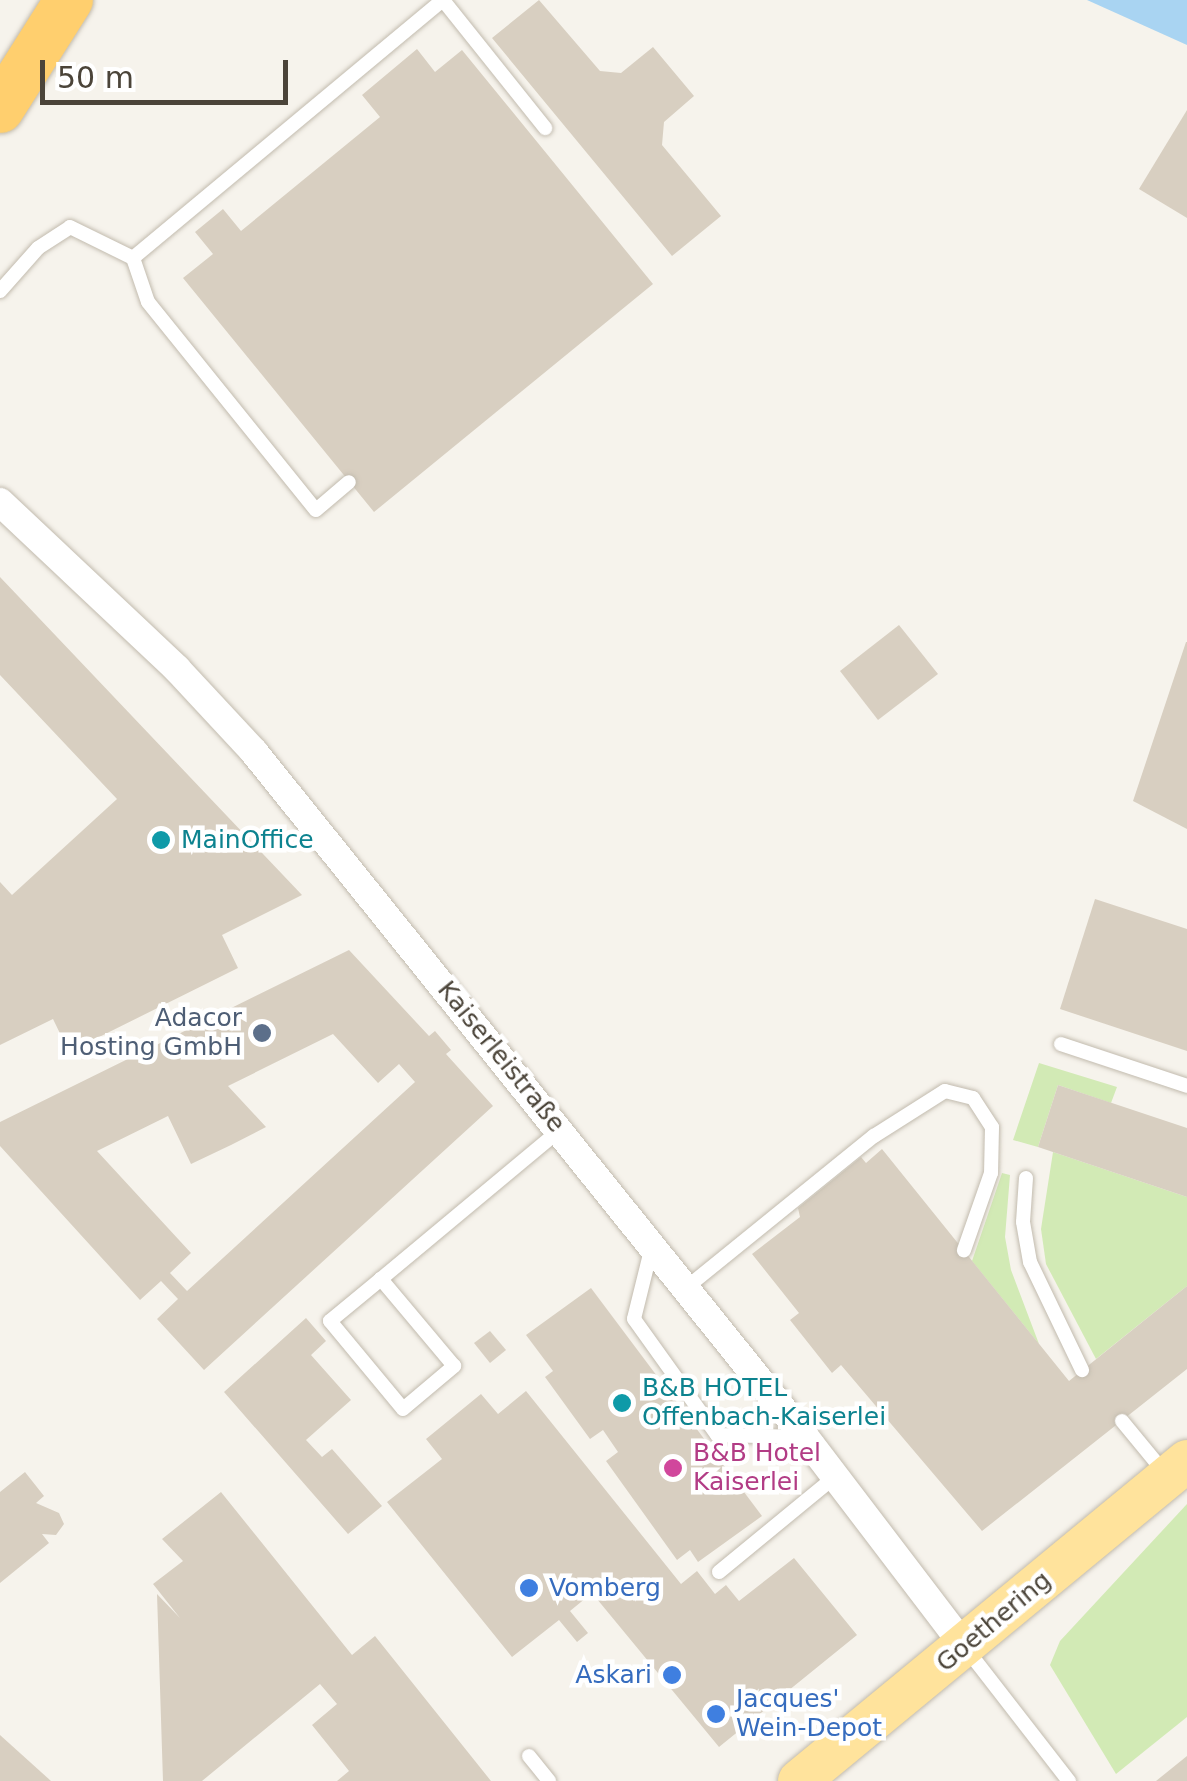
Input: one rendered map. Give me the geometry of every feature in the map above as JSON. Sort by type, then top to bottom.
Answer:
[{"type":"highway","points":[[0,75],[66,0]]},
{"type":"highway","points":[[0,109],[66,0]]},
{"type":"main road","name":"Goethering","points":[[799,1781],[1178,1469]]},
{"type":"street","name":"Kaiserleistraße","points":[[0,502],[177,668],[254,752],[806,1437],[964,1646]]},
{"type":"lane","points":[[133,258],[443,0],[545,128]]},
{"type":"lane","points":[[0,291],[38,248],[70,227],[133,258],[148,302],[316,510],[349,482]]},
{"type":"lane","points":[[1061,1044],[1187,1086]]},
{"type":"lane","points":[[686,1288],[874,1136],[945,1091],[973,1098],[992,1127],[991,1174],[964,1250]]},
{"type":"lane","points":[[381,1279],[454,1366],[403,1409],[330,1321],[560,1130]]},
{"type":"lane","points":[[1026,1178],[1023,1222],[1030,1262],[1082,1370]]},
{"type":"lane","points":[[652,1246],[634,1319],[718,1435],[806,1437]]},
{"type":"lane","points":[[1122,1422],[1178,1469]]},
{"type":"lane","points":[[719,1572],[836,1476]]},
{"type":"lane","points":[[964,1646],[1069,1781]]},
{"type":"lane","points":[[529,1756],[549,1781]]},
{"type":"green space","points":[[1039,1063],[1117,1087],[1111,1103],[1058,1085],[1038,1147],[1013,1140]]},
{"type":"green space","points":[[1053,1152],[1187,1197],[1187,1286],[1096,1359],[1046,1264],[1041,1229]]},
{"type":"green space","points":[[1002,1173],[1010,1175],[1005,1237],[1011,1270],[1039,1344],[972,1261]]},
{"type":"green space","points":[[1187,1504],[1187,1717],[1116,1774],[1050,1665],[1060,1641]]},
{"type":"water","points":[[1087,0],[1187,0],[1187,45]]},
{"type":"building","points":[[539,0],[600,71],[621,73],[653,47],[694,96],[664,122],[662,145],[721,216],[672,256],[492,38]]},
{"type":"building","points":[[417,49],[435,72],[462,50],[653,284],[374,512],[183,278],[213,254],[195,232],[223,209],[241,231],[380,117],[362,95]]},
{"type":"building","points":[[1187,110],[1187,218],[1139,189]]},
{"type":"building","name":"MainOffice","points":[[0,577],[302,895],[222,935],[238,968],[69,1052],[53,1019],[0,1045],[0,882],[12,895],[117,799],[0,675]]},
{"type":"building","points":[[899,625],[938,674],[878,720],[840,671]]},
{"type":"building","points":[[1187,642],[1187,829],[1133,801]]},
{"type":"building","points":[[1095,899],[1187,929],[1187,1051],[1060,1009]]},
{"type":"building","points":[[349,950],[429,1036],[435,1031],[451,1050],[446,1054],[493,1106],[204,1370],[157,1319],[178,1299],[161,1281],[140,1300],[0,1146],[0,1122]],"holes":[[[333,1034],[378,1083],[399,1064],[415,1082],[187,1291],[170,1273],[191,1253],[97,1151],[168,1116],[191,1164],[231,1145],[266,1127],[228,1086]]]},
{"type":"building","points":[[1058,1085],[1187,1128],[1187,1197],[1038,1147]]},
{"type":"building","points":[[882,1149],[1069,1381],[1187,1286],[1187,1369],[982,1531],[841,1365],[832,1373],[790,1320],[799,1313],[752,1254],[800,1217],[798,1208],[861,1157],[866,1163]]},
{"type":"building","name":"B&B HOTEL Offenbach-Kaiserlei","points":[[591,1288],[762,1516],[698,1562],[690,1550],[677,1560],[606,1461],[618,1452],[603,1430],[590,1439],[545,1377],[553,1371],[526,1335]]},
{"type":"building","points":[[306,1318],[326,1341],[311,1355],[351,1400],[306,1440],[322,1457],[332,1449],[382,1506],[348,1534],[224,1392]]},
{"type":"building","points":[[490,1331],[506,1350],[490,1363],[474,1343]]},
{"type":"building","points":[[526,1391],[681,1584],[697,1571],[715,1594],[726,1585],[739,1601],[794,1558],[857,1635],[719,1747],[592,1593],[570,1611],[588,1633],[577,1642],[559,1620],[512,1657],[387,1502],[442,1459],[426,1439],[481,1394],[498,1414]]},
{"type":"building","points":[[25,1472],[44,1496],[36,1503],[59,1513],[64,1524],[56,1535],[42,1534],[49,1543],[0,1583],[0,1492]]},
{"type":"building","points":[[221,1492],[352,1655],[375,1636],[491,1781],[337,1781],[349,1771],[312,1725],[337,1704],[320,1684],[202,1781],[163,1781],[157,1594],[180,1618],[153,1584],[183,1561],[162,1539]]},
{"type":"building","points":[[0,1735],[51,1781],[0,1781]]},
{"type":"building","points":[[1187,1756],[1187,1781],[1156,1781]]},
{"type":"place","name":"MainOffice","points":[[161,840]]},
{"type":"place","name":"Adacor Hosting GmbH","points":[[262,1033]]},
{"type":"place","name":"B&B HOTEL Offenbach-Kaiserlei","points":[[622,1403]]},
{"type":"place","name":"B&B Hotel Kaiserlei","points":[[673,1468]]},
{"type":"place","name":"Vomberg","points":[[529,1588]]},
{"type":"place","name":"Askari","points":[[672,1675]]},
{"type":"place","name":"Jacques' Wein-Depot","points":[[716,1714]]}]
